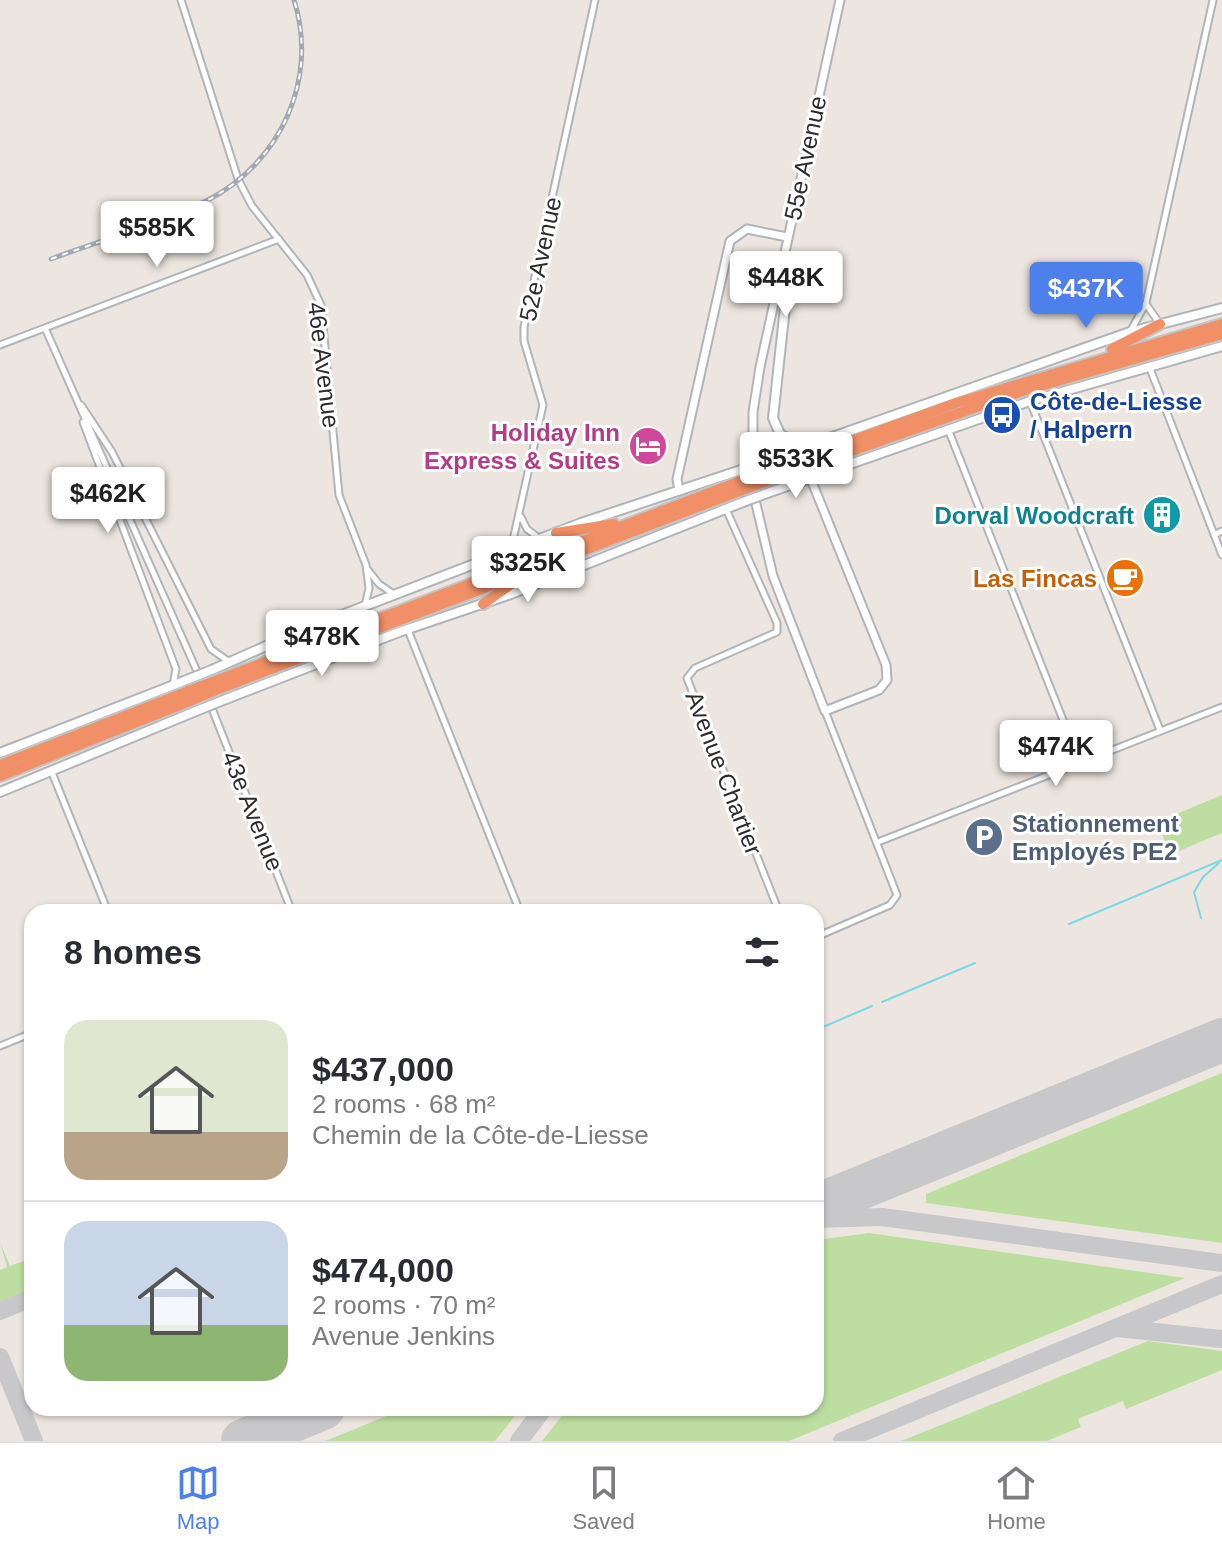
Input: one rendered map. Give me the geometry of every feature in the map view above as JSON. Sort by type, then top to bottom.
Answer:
[{"type":"highway","points":[[1080,364],[1141,337],[1160,324]]},
{"type":"highway","points":[[769,475],[956,403],[1222,324]]},
{"type":"highway","points":[[265,661],[741,480],[769,475],[1022,391],[1222,334]]},
{"type":"highway","points":[[0,777],[220,684],[546,565],[741,480]]},
{"type":"highway","points":[[556,533],[640,519]]},
{"type":"highway","points":[[483,604],[497,591],[546,565]]},
{"type":"highway","points":[[220,684],[318,632],[340,616]]},
{"type":"highway","points":[[0,765],[190,696]]},
{"type":"main road","points":[[781,265],[787,289],[773,418],[780,434],[802,446]]},
{"type":"main road","points":[[220,684],[229,662],[540,539],[679,491],[741,480],[770,459],[802,446],[1130,332],[1222,308]]},
{"type":"main road","points":[[0,792],[51,769],[190,696],[220,684],[483,604],[726,508],[948,428],[1222,346]]},
{"type":"main road","points":[[0,753],[173,685],[190,696]]},
{"type":"street","name":"46e Avenue","points":[[181,0],[238,179],[252,206],[307,275],[321,305],[339,495],[366,565],[379,584],[395,595]]},
{"type":"street","name":"52e Avenue","points":[[511,550],[543,405],[524,341],[524,327],[595,0]]},
{"type":"street","name":"55e Avenue","points":[[753,457],[757,384],[840,0]]},
{"type":"street","points":[[1130,332],[1146,303],[1213,0]]},
{"type":"street","points":[[679,491],[677,479],[730,241],[747,229],[787,237]]},
{"type":"street","points":[[0,345],[279,239]]},
{"type":"street","points":[[1146,303],[1150,315],[1160,324]]},
{"type":"street","points":[[45,328],[196,669]]},
{"type":"street","points":[[1149,366],[1222,555]]},
{"type":"street","points":[[72,391],[112,452],[211,649],[229,662]]},
{"type":"street","points":[[72,391],[176,669],[173,685]]},
{"type":"street","points":[[1030,401],[1160,730]]},
{"type":"street","points":[[948,428],[1080,763]]},
{"type":"street","points":[[810,477],[888,676],[879,690],[825,711]]},
{"type":"street","points":[[756,504],[773,576],[896,888],[896,901],[824,933]]},
{"type":"street","name":"Avenue Chartier","points":[[726,508],[777,623],[777,632],[695,668],[687,678],[776,904]]},
{"type":"street","points":[[520,516],[527,529],[540,539]]},
{"type":"street","points":[[1214,535],[1222,531]]},
{"type":"street","name":"46e Avenue","points":[[365,606],[369,588],[366,565]]},
{"type":"street","points":[[408,629],[517,904]]},
{"type":"street","points":[[878,842],[1222,707]]},
{"type":"street","name":"43e Avenue","points":[[213,711],[289,904]]},
{"type":"street","points":[[51,769],[105,904]]},
{"type":"street","points":[[0,1046],[24,1036]]},
{"type":"green space","points":[[1222,795],[1222,833],[1174,853],[1169,851],[1157,822]]},
{"type":"green space","points":[[1222,1073],[1222,1243],[926,1203],[926,1194]]},
{"type":"green space","points":[[869,1233],[1185,1278],[789,1441],[542,1441],[562,1416],[824,1416],[824,1239]]},
{"type":"green space","points":[[0,1242],[10,1266],[24,1261],[24,1293],[0,1303],[0,1270],[7,1267]]},
{"type":"green space","points":[[1148,1341],[1222,1351],[1222,1370],[1126,1409],[1123,1401],[1078,1419],[1081,1427],[1047,1441],[901,1441]]},
{"type":"green space","points":[[386,1416],[515,1416],[495,1441],[325,1441]]},
{"type":"waterway","points":[[1069,924],[1222,860]]},
{"type":"waterway","points":[[1201,918],[1194,892],[1203,877],[1219,863]]},
{"type":"waterway","points":[[882,1002],[975,963]]},
{"type":"waterway","points":[[824,1027],[872,1006]]},
{"type":"taxiway","points":[[824,1219],[882,1217],[1222,1263]]},
{"type":"taxiway","points":[[842,1441],[1222,1284]]},
{"type":"taxiway","points":[[0,1311],[24,1301]]},
{"type":"taxiway","points":[[1117,1328],[1222,1339]]},
{"type":"taxiway","points":[[0,1357],[34,1441]]},
{"type":"taxiway","points":[[519,1441],[538,1416]]},
{"type":"runway","points":[[824,1203],[1222,1040]]},
{"type":"runway","points":[[243,1441],[304,1416]]},
{"type":"railway","points":[[51,259],[187,210],[232,185],[255,165],[288,116],[297,88],[301,59],[300,30],[294,0]]},
{"type":"place","name":"Côte-de-Liesse / Halpern","points":[[1002,415]]},
{"type":"place","name":"Holiday Inn Express & Suites","points":[[648,446]]},
{"type":"place","name":"Dorval Woodcraft","points":[[1162,515]]},
{"type":"place","name":"Las Fincas","points":[[1125,578]]},
{"type":"place","name":"Stationnement Employés PE2","points":[[984,837]]}]
